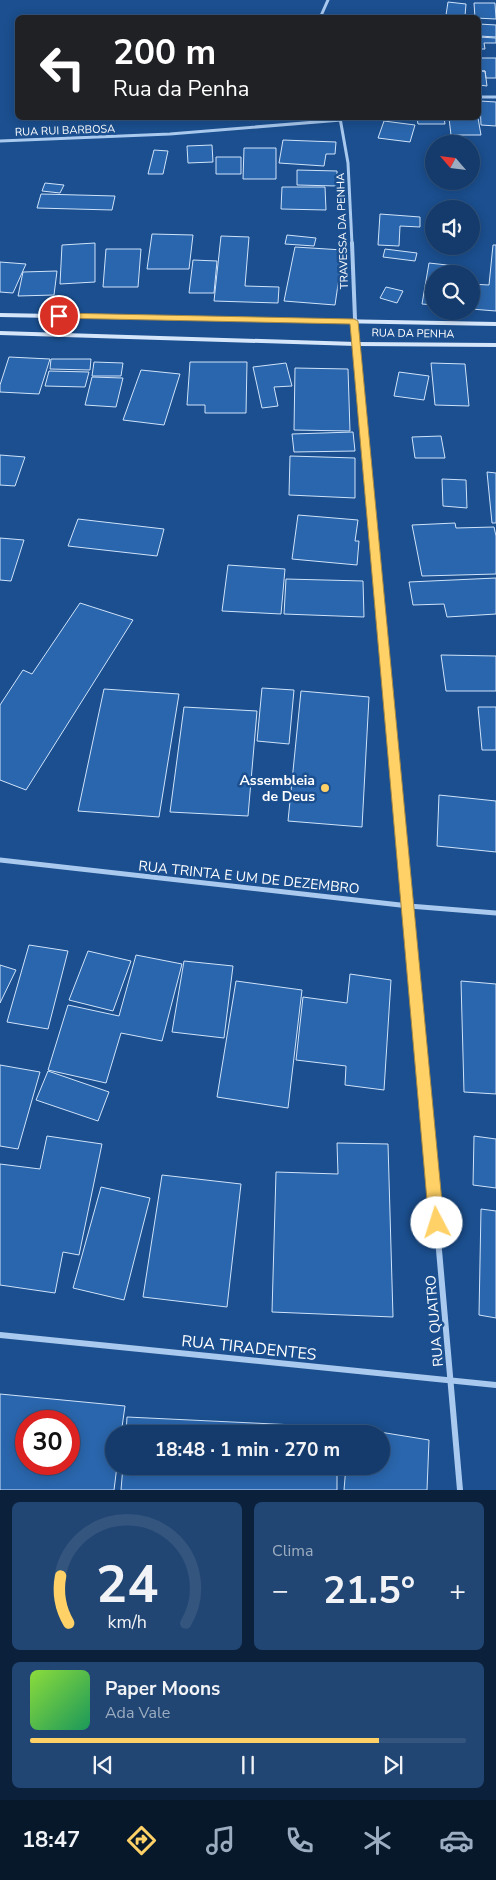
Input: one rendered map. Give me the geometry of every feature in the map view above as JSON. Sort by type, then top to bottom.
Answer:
[{"type":"street","points":[[321,15],[328,0]]},
{"type":"street","points":[[481,97],[496,97]]},
{"type":"street","name":"RUA RUI BARBOSA","points":[[0,141],[196,133],[331,120]]},
{"type":"street","name":"TRAVESSA DA PENHA","points":[[341,120],[348,172],[356,344]]},
{"type":"street","name":"RUA DA PENHA","points":[[0,315],[496,324]]},
{"type":"street","name":"RUA DA PENHA","points":[[0,333],[356,344],[496,345]]},
{"type":"street","name":"RUA QUATRO","points":[[356,344],[409,906],[460,1490]]},
{"type":"street","name":"RUA TRINTA E UM DE DEZEMBRO","points":[[0,860],[409,906],[496,913]]},
{"type":"street","name":"RUA TIRADENTES","points":[[0,1335],[451,1382],[496,1385]]},
{"type":"building","points":[[448,2],[466,4],[465,15],[446,15]]},
{"type":"building","points":[[474,3],[495,3],[496,19],[481,18],[481,15],[475,15]]},
{"type":"building","points":[[481,24],[496,25],[496,37],[481,36]]},
{"type":"building","points":[[481,37],[496,38],[496,43],[484,43],[485,49],[481,49]]},
{"type":"building","points":[[481,58],[496,58],[496,78],[486,78],[485,71],[481,71]]},
{"type":"building","points":[[481,71],[485,71],[487,86],[481,85]]},
{"type":"building","points":[[481,101],[496,102],[496,126],[481,125]]},
{"type":"building","points":[[417,120],[444,120],[445,124],[418,124]]},
{"type":"building","points":[[449,120],[478,120],[480,135],[451,135]]},
{"type":"building","points":[[384,121],[415,125],[410,142],[378,138]]},
{"type":"building","points":[[283,140],[336,142],[335,154],[326,154],[324,166],[279,163]]},
{"type":"building","points":[[212,145],[213,162],[188,163],[187,146]]},
{"type":"building","points":[[244,148],[276,148],[276,179],[243,179]]},
{"type":"building","points":[[154,150],[168,151],[163,174],[148,174]]},
{"type":"building","points":[[216,157],[241,157],[241,174],[216,174]]},
{"type":"building","points":[[297,170],[337,171],[337,186],[297,185]]},
{"type":"building","points":[[45,183],[64,185],[60,193],[42,191]]},
{"type":"building","points":[[282,187],[325,187],[326,210],[281,209]]},
{"type":"building","points":[[41,194],[115,196],[112,210],[37,208]]},
{"type":"building","points":[[380,214],[420,217],[420,227],[400,226],[399,246],[378,245]]},
{"type":"building","points":[[152,234],[193,235],[189,269],[147,269]]},
{"type":"building","points":[[287,235],[316,238],[314,246],[285,244]]},
{"type":"building","points":[[221,236],[249,237],[245,286],[279,287],[278,303],[214,301]]},
{"type":"building","points":[[95,243],[95,282],[60,284],[62,245]]},
{"type":"building","points":[[493,245],[496,245],[496,311],[480,310],[480,284],[489,285]]},
{"type":"building","points":[[295,247],[343,250],[335,305],[284,301]]},
{"type":"building","points":[[106,249],[141,249],[138,287],[103,287]]},
{"type":"building","points":[[385,249],[417,253],[415,261],[383,257]]},
{"type":"building","points":[[193,260],[217,261],[214,293],[189,293]]},
{"type":"building","points":[[0,262],[26,264],[13,293],[0,292]]},
{"type":"building","points":[[429,263],[447,265],[429,265]]},
{"type":"building","points":[[57,271],[54,295],[18,296],[23,272]]},
{"type":"building","points":[[425,286],[425,304],[422,304]]},
{"type":"building","points":[[386,287],[403,291],[397,303],[380,298]]},
{"type":"building","points":[[9,357],[50,359],[39,394],[0,392],[0,385]]},
{"type":"building","points":[[51,359],[91,359],[90,370],[50,369]]},
{"type":"building","points":[[94,362],[123,363],[121,376],[92,376]]},
{"type":"building","points":[[190,362],[247,362],[246,413],[205,413],[205,405],[187,405]]},
{"type":"building","points":[[286,363],[292,386],[274,387],[278,406],[262,408],[253,367]]},
{"type":"building","points":[[431,363],[465,364],[469,406],[435,405]]},
{"type":"building","points":[[295,368],[348,369],[350,431],[294,430]]},
{"type":"building","points":[[141,370],[180,374],[164,425],[123,420]]},
{"type":"building","points":[[49,371],[89,372],[85,387],[45,386]]},
{"type":"building","points":[[399,372],[429,376],[424,400],[394,396]]},
{"type":"building","points":[[92,377],[123,378],[116,407],[85,405]]},
{"type":"building","points":[[353,432],[355,451],[294,452],[292,434]]},
{"type":"building","points":[[441,436],[445,458],[415,458],[412,437]]},
{"type":"building","points":[[0,455],[25,457],[15,486],[0,485]]},
{"type":"building","points":[[290,456],[355,458],[355,498],[289,495]]},
{"type":"building","points":[[487,472],[496,473],[496,523],[492,523]]},
{"type":"building","points":[[442,479],[466,480],[467,508],[443,506]]},
{"type":"building","points":[[298,515],[358,520],[355,541],[359,541],[357,565],[292,559]]},
{"type":"building","points":[[78,519],[164,529],[157,556],[68,546]]},
{"type":"building","points":[[455,523],[456,528],[494,527],[496,536],[496,574],[422,576],[412,525]]},
{"type":"building","points":[[0,538],[24,540],[11,581],[0,580]]},
{"type":"building","points":[[228,565],[285,569],[281,614],[222,611]]},
{"type":"building","points":[[496,578],[496,614],[447,617],[444,604],[413,605],[409,582]]},
{"type":"building","points":[[286,579],[363,581],[364,617],[284,614]]},
{"type":"building","points":[[80,603],[133,620],[26,790],[0,780],[0,705],[23,670],[32,674]]},
{"type":"building","points":[[441,655],[496,656],[496,691],[446,691]]},
{"type":"building","points":[[262,688],[294,690],[289,744],[257,741]]},
{"type":"building","points":[[104,689],[179,694],[159,817],[78,811]]},
{"type":"building","points":[[301,691],[369,697],[362,827],[288,821]]},
{"type":"building","points":[[184,707],[257,711],[248,816],[170,812]]},
{"type":"building","points":[[478,707],[496,707],[496,750],[482,750]]},
{"type":"building","points":[[439,795],[496,801],[496,852],[437,846]]},
{"type":"building","points":[[29,945],[68,951],[48,1029],[7,1022]]},
{"type":"building","points":[[88,951],[131,961],[113,1011],[69,1000]]},
{"type":"building","points":[[136,955],[182,964],[162,1041],[121,1033],[106,1083],[48,1070],[68,1005],[119,1016]]},
{"type":"building","points":[[184,961],[233,966],[224,1038],[172,1032]]},
{"type":"building","points":[[0,965],[16,970],[0,1003]]},
{"type":"building","points":[[350,974],[391,980],[384,1090],[345,1085],[346,1066],[296,1060],[303,997],[347,1003]]},
{"type":"building","points":[[236,981],[302,990],[288,1108],[217,1097]]},
{"type":"building","points":[[461,981],[496,984],[496,1094],[464,1092]]},
{"type":"building","points":[[0,1065],[40,1072],[18,1149],[0,1146]]},
{"type":"building","points":[[48,1071],[109,1092],[98,1121],[36,1100]]},
{"type":"building","points":[[47,1136],[102,1144],[79,1255],[63,1252],[55,1293],[0,1285],[0,1164],[40,1169]]},
{"type":"building","points":[[474,1136],[496,1139],[496,1188],[473,1185]]},
{"type":"building","points":[[337,1143],[388,1144],[393,1317],[272,1312],[276,1172],[338,1174]]},
{"type":"building","points":[[162,1175],[241,1184],[227,1307],[143,1297]]},
{"type":"building","points":[[101,1187],[150,1198],[124,1300],[73,1288]]},
{"type":"building","points":[[481,1209],[496,1211],[496,1318],[479,1315]]},
{"type":"building","points":[[0,1394],[125,1406],[122,1425],[105,1425],[105,1475],[116,1475],[114,1490],[0,1490]]},
{"type":"building","points":[[127,1417],[295,1425],[127,1425]]},
{"type":"building","points":[[390,1434],[429,1440],[427,1490],[344,1490],[345,1475],[390,1475]]},
{"type":"building","points":[[122,1475],[337,1475],[337,1490],[121,1490]]},
{"type":"place","name":"Assembleia de Deus","points":[[325,788]]},
{"type":"route","points":[[59,316],[354,321],[437,1223]]}]
